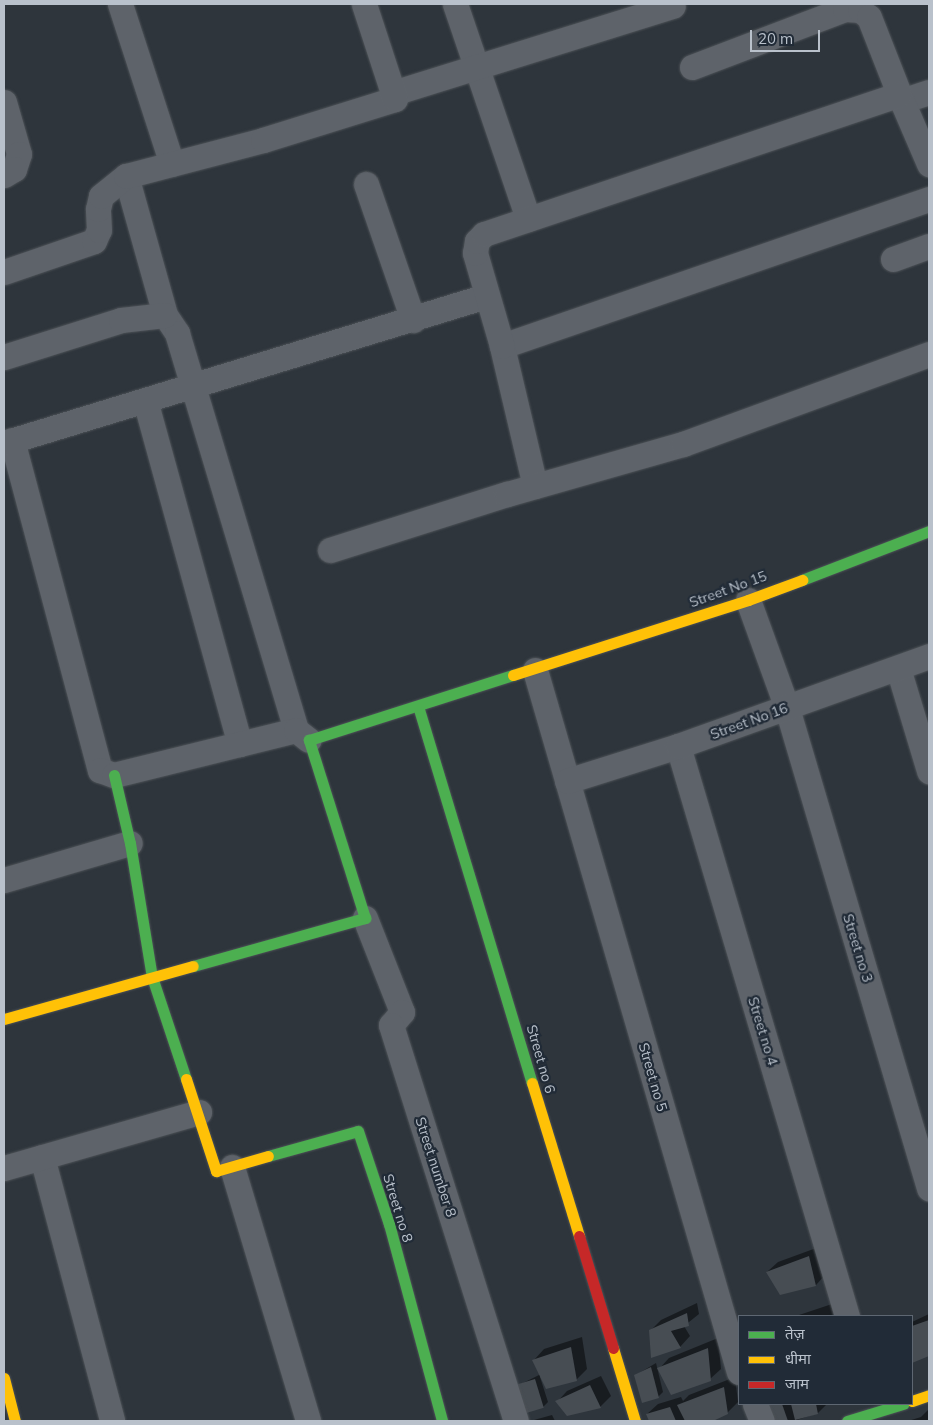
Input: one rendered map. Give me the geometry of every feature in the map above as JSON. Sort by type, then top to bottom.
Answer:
[{"type":"street","points":[[120,4],[172,164]]},
{"type":"street","points":[[4,272],[94,241],[99,230],[98,209],[101,196],[126,176],[395,99],[364,4]]},
{"type":"street","points":[[455,4],[475,68],[528,218]]},
{"type":"street","points":[[393,94],[673,6]]},
{"type":"street","points":[[692,67],[845,9],[860,10],[869,17],[929,164]]},
{"type":"street","points":[[535,486],[502,346],[475,253],[477,240],[484,234],[528,218],[901,97],[929,92]]},
{"type":"street","points":[[4,102],[19,154],[14,169],[4,175]]},
{"type":"street","points":[[4,1020],[365,918],[302,735],[176,333],[165,315],[126,176]]},
{"type":"street","points":[[366,184],[413,320]]},
{"type":"street","points":[[502,346],[829,230],[929,199]]},
{"type":"street","points":[[893,259],[929,246]]},
{"type":"street","points":[[302,735],[240,744],[114,775],[100,770],[8,441],[413,320],[486,296]]},
{"type":"street","points":[[4,356],[121,320],[165,315]]},
{"type":"street","points":[[330,550],[535,486],[683,444],[929,354]]},
{"type":"street","points":[[144,400],[240,744]]},
{"type":"street","name":"Street No 15","points":[[302,735],[418,706],[535,670],[748,600],[929,531]]},
{"type":"street","name":"Street no 3","points":[[748,600],[787,708],[929,1188]]},
{"type":"street","name":"Street No 16","points":[[568,781],[678,746],[929,656]]},
{"type":"street","points":[[898,668],[929,771]]},
{"type":"street","name":"Street no 5","points":[[535,670],[738,1369]]},
{"type":"street","name":"Street no 6","points":[[418,706],[635,1421]]},
{"type":"street","name":"Street no 4","points":[[678,746],[846,1315]]},
{"type":"street","points":[[114,775],[130,843],[152,977],[216,1171],[232,1167],[308,1421]]},
{"type":"street","points":[[4,880],[130,843]]},
{"type":"street","name":"Street number 8","points":[[365,918],[402,1012],[391,1025],[516,1421]]},
{"type":"street","points":[[4,1168],[198,1112]]},
{"type":"street","name":"Street no 8","points":[[232,1167],[358,1130],[389,1224],[409,1306],[442,1421]]},
{"type":"street","points":[[42,1157],[112,1421]]},
{"type":"street","points":[[4,1378],[15,1421]]},
{"type":"street","points":[[913,1401],[929,1396]]},
{"type":"street","points":[[756,1405],[762,1421]]},
{"type":"street","points":[[847,1421],[899,1405]]},
{"type":"building","points":[[809,1256],[816,1286],[780,1295],[766,1272]]},
{"type":"building","points":[[687,1313],[689,1326],[671,1331],[681,1348],[651,1358],[649,1330]]},
{"type":"building","points":[[929,1320],[929,1356],[913,1363],[913,1326]]},
{"type":"building","points":[[571,1347],[577,1381],[546,1389],[532,1360]]},
{"type":"building","points":[[708,1348],[711,1381],[671,1395],[657,1368]]},
{"type":"building","points":[[651,1367],[659,1398],[642,1403],[634,1375]]},
{"type":"building","points":[[535,1379],[544,1408],[526,1413],[517,1385]]},
{"type":"building","points":[[590,1385],[601,1408],[567,1416],[555,1401]]},
{"type":"building","points":[[724,1387],[728,1414],[713,1421],[685,1421],[677,1405]]},
{"type":"building","points":[[767,1405],[782,1405],[788,1421],[775,1421]]},
{"type":"building","points":[[791,1405],[816,1405],[818,1414],[795,1420]]},
{"type":"building","points":[[670,1407],[676,1421],[649,1421],[646,1414]]},
{"type":"traffic: fast","points":[[802,580],[929,531]]},
{"type":"traffic: fast","points":[[193,966],[365,918],[309,740],[513,675]]},
{"type":"traffic: fast","points":[[418,706],[532,1083]]},
{"type":"traffic: fast","points":[[114,775],[130,843],[152,977],[186,1079]]},
{"type":"traffic: fast","points":[[268,1156],[358,1131],[389,1224],[442,1421]]},
{"type":"traffic: fast","points":[[847,1421],[900,1405]]},
{"type":"traffic: slow","points":[[513,675],[748,600],[802,580]]},
{"type":"traffic: slow","points":[[4,1019],[193,966]]},
{"type":"traffic: slow","points":[[186,1079],[216,1171],[268,1156]]},
{"type":"traffic: slow","points":[[532,1083],[579,1236]]},
{"type":"traffic: slow","points":[[613,1348],[635,1421]]},
{"type":"traffic: slow","points":[[4,1378],[15,1421]]},
{"type":"traffic: slow","points":[[913,1401],[929,1395]]},
{"type":"traffic: jam","points":[[579,1236],[613,1348]]}]
